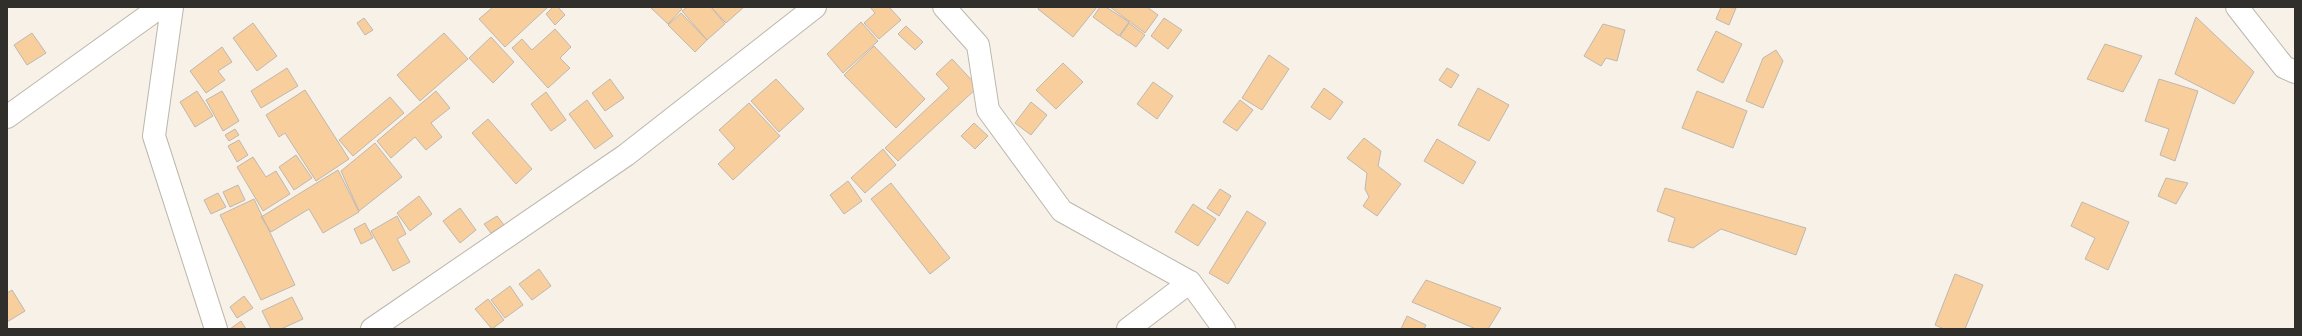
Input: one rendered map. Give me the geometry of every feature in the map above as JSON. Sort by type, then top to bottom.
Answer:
[{"type":"street","points":[[7,117],[160,7]]},
{"type":"street","points":[[172,7],[154,136],[216,329]]},
{"type":"street","points":[[372,329],[626,155],[814,7]]},
{"type":"street","points":[[944,7],[978,45],[988,110],[1062,211],[1190,282],[1224,329]]},
{"type":"street","points":[[2238,7],[2284,67],[2295,72]]},
{"type":"street","points":[[1128,329],[1190,282]]},
{"type":"building","points":[[493,7],[548,7],[505,47],[479,19]]},
{"type":"building","points":[[553,7],[558,7],[565,15],[555,25],[546,14]]},
{"type":"building","points":[[650,7],[679,7],[682,9],[668,24]]},
{"type":"building","points":[[687,7],[711,7],[725,24],[707,40],[682,11]]},
{"type":"building","points":[[711,7],[744,7],[726,23]]},
{"type":"building","points":[[870,7],[889,7],[901,20],[879,39],[864,23],[875,13]]},
{"type":"building","points":[[1039,7],[1097,7],[1073,37],[1038,9]]},
{"type":"building","points":[[1100,7],[1106,7],[1129,22],[1119,36],[1093,17]]},
{"type":"building","points":[[1110,7],[1147,7],[1158,15],[1145,33]]},
{"type":"building","points":[[1721,7],[1736,8],[1729,25],[1716,19]]},
{"type":"building","points":[[681,13],[707,40],[695,52],[668,25]]},
{"type":"building","points":[[2196,17],[2254,72],[2234,104],[2175,74]]},
{"type":"building","points":[[364,18],[373,30],[365,35],[357,23]]},
{"type":"building","points":[[1164,18],[1182,30],[1168,49],[1151,36]]},
{"type":"building","points":[[861,22],[878,41],[843,73],[827,54]]},
{"type":"building","points":[[253,23],[277,56],[257,71],[233,38]]},
{"type":"building","points":[[1129,23],[1145,35],[1136,47],[1120,36]]},
{"type":"building","points":[[1603,24],[1625,30],[1617,61],[1606,58],[1601,66],[1584,56]]},
{"type":"building","points":[[906,26],[923,42],[915,50],[898,34]]},
{"type":"building","points":[[555,29],[571,47],[560,58],[570,68],[548,88],[512,48],[522,39],[532,50]]},
{"type":"building","points":[[1716,31],[1742,44],[1723,83],[1697,70]]},
{"type":"building","points":[[32,33],[46,53],[27,65],[14,45]]},
{"type":"building","points":[[444,33],[468,59],[420,101],[397,75]]},
{"type":"building","points":[[491,37],[514,62],[493,83],[469,58]]},
{"type":"building","points":[[2105,44],[2142,56],[2123,92],[2087,79]]},
{"type":"building","points":[[874,46],[925,99],[896,128],[844,75]]},
{"type":"building","points":[[222,47],[232,62],[218,71],[225,80],[206,93],[190,71]]},
{"type":"building","points":[[1776,50],[1783,61],[1763,108],[1746,101],[1763,58]]},
{"type":"building","points":[[1269,55],[1289,69],[1262,110],[1242,98]]},
{"type":"building","points":[[952,59],[978,87],[898,161],[885,148],[949,88],[936,74]]},
{"type":"building","points":[[1063,63],[1083,82],[1056,109],[1036,90]]},
{"type":"building","points":[[287,68],[298,86],[261,108],[251,91]]},
{"type":"building","points":[[1447,68],[1459,75],[1451,88],[1439,80]]},
{"type":"building","points":[[610,79],[624,98],[605,111],[592,93]]},
{"type":"building","points":[[776,79],[804,109],[779,132],[751,101]]},
{"type":"building","points":[[2159,79],[2198,91],[2175,161],[2160,155],[2169,129],[2145,121]]},
{"type":"building","points":[[1153,82],[1173,96],[1157,119],[1137,104]]},
{"type":"building","points":[[1324,88],[1343,102],[1330,120],[1311,107]]},
{"type":"building","points":[[1478,88],[1509,105],[1489,141],[1458,125]]},
{"type":"building","points":[[305,90],[349,159],[316,181],[285,133],[279,137],[266,115]]},
{"type":"building","points":[[197,91],[213,116],[195,127],[180,102]]},
{"type":"building","points":[[222,91],[239,121],[223,131],[206,100]]},
{"type":"building","points":[[436,91],[450,108],[431,123],[442,137],[426,150],[415,137],[391,158],[377,141]]},
{"type":"building","points":[[1697,91],[1747,111],[1733,148],[1682,128]]},
{"type":"building","points":[[546,92],[566,120],[551,131],[531,104]]},
{"type":"building","points":[[390,97],[404,113],[353,156],[339,140]]},
{"type":"building","points":[[587,100],[613,136],[595,149],[569,114]]},
{"type":"building","points":[[1240,100],[1253,110],[1237,131],[1223,122]]},
{"type":"building","points":[[1031,102],[1047,115],[1031,135],[1015,123]]},
{"type":"building","points":[[749,103],[780,136],[733,180],[718,164],[735,148],[719,130]]},
{"type":"building","points":[[488,119],[532,169],[516,184],[472,133]]},
{"type":"building","points":[[974,123],[988,136],[975,149],[961,136]]},
{"type":"building","points":[[235,129],[239,135],[229,141],[225,135]]},
{"type":"building","points":[[1364,138],[1381,151],[1378,166],[1401,184],[1377,216],[1363,206],[1369,197],[1365,189],[1367,173],[1347,158]]},
{"type":"building","points":[[1437,139],[1476,162],[1463,184],[1424,161]]},
{"type":"building","points":[[239,140],[248,155],[237,162],[228,146]]},
{"type":"building","points":[[375,143],[402,177],[359,211],[341,171]]},
{"type":"building","points":[[883,149],[896,165],[865,193],[851,178]]},
{"type":"building","points":[[296,155],[312,178],[294,190],[279,167]]},
{"type":"building","points":[[253,157],[266,177],[276,171],[290,194],[263,211],[237,167]]},
{"type":"building","points":[[338,170],[359,212],[323,233],[309,209],[271,232],[261,217]]},
{"type":"building","points":[[2166,178],[2188,183],[2176,204],[2158,196]]},
{"type":"building","points":[[848,181],[862,201],[844,214],[830,195]]},
{"type":"building","points":[[891,183],[950,258],[930,274],[871,199]]},
{"type":"building","points":[[238,185],[245,200],[230,207],[223,192]]},
{"type":"building","points":[[1665,188],[1806,228],[1796,255],[1721,229],[1693,248],[1668,241],[1675,218],[1657,211]]},
{"type":"building","points":[[1220,189],[1231,196],[1219,216],[1207,208]]},
{"type":"building","points":[[218,193],[226,207],[211,214],[204,200]]},
{"type":"building","points":[[419,196],[432,214],[410,231],[397,213]]},
{"type":"building","points":[[254,199],[295,285],[261,300],[220,215]]},
{"type":"building","points":[[2082,202],[2129,222],[2108,270],[2085,259],[2095,238],[2071,226]]},
{"type":"building","points":[[1193,204],[1216,219],[1198,246],[1175,232]]},
{"type":"building","points":[[460,208],[476,230],[460,243],[443,221]]},
{"type":"building","points":[[1247,211],[1266,223],[1228,284],[1209,273]]},
{"type":"building","points":[[397,216],[406,234],[397,239],[410,262],[393,271],[371,231]]},
{"type":"building","points":[[497,216],[504,225],[491,233],[484,224]]},
{"type":"building","points":[[365,223],[373,238],[361,244],[354,229]]},
{"type":"building","points":[[539,269],[551,286],[532,300],[519,284]]},
{"type":"building","points":[[1955,274],[1983,285],[1965,329],[1944,329],[1935,325]]},
{"type":"building","points":[[1426,280],[1501,308],[1488,329],[1476,329],[1412,302]]},
{"type":"building","points":[[510,286],[523,305],[505,318],[491,300]]},
{"type":"building","points":[[12,290],[25,311],[7,322],[7,293]]},
{"type":"building","points":[[244,296],[253,308],[237,318],[230,307]]},
{"type":"building","points":[[292,297],[303,319],[281,329],[271,329],[262,311]]},
{"type":"building","points":[[488,299],[504,320],[492,329],[475,309]]},
{"type":"building","points":[[1407,316],[1426,325],[1424,329],[1401,329]]},
{"type":"building","points":[[241,321],[246,329],[230,329]]}]
